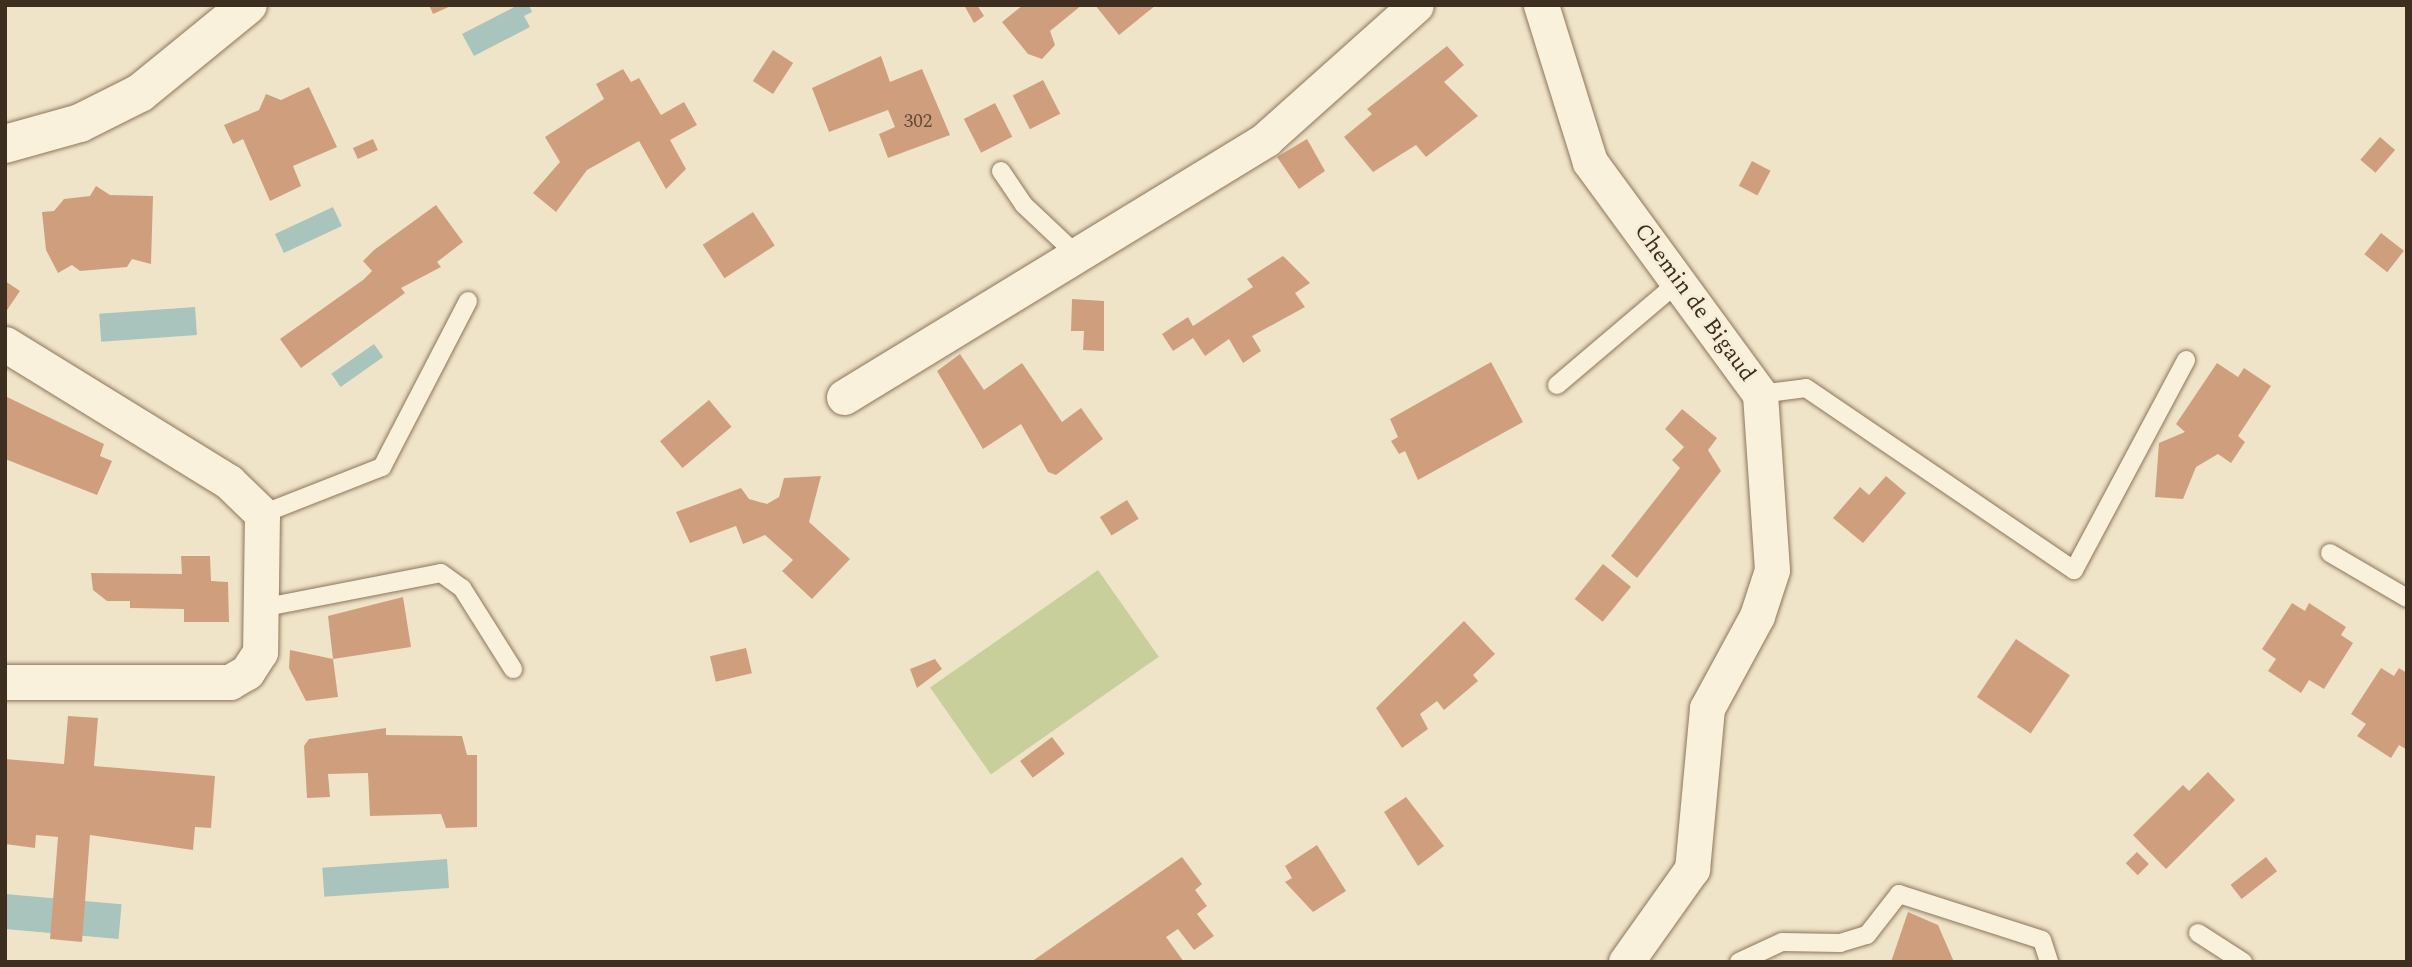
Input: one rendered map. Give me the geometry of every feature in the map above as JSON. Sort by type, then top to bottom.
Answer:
[{"type":"street","points":[[5,145],[80,123],[140,93],[248,5]]},
{"type":"street","points":[[844,397],[1266,139],[1416,5]]},
{"type":"street","name":"Chemin de Bigaud","points":[[1541,5],[1590,162],[1681,280],[1760,394],[1773,570],[1757,616],[1707,708],[1692,869],[1626,962]]},
{"type":"street","points":[[5,344],[229,482],[262,514],[260,652],[247,672],[230,682],[5,682]]},
{"type":"lane","points":[[1001,172],[1024,205],[1076,254]]},
{"type":"lane","points":[[1557,385],[1681,280]]},
{"type":"lane","points":[[262,514],[382,467],[468,301]]},
{"type":"lane","points":[[1760,394],[1806,388],[2074,570],[2186,360]]},
{"type":"lane","points":[[2330,553],[2407,598]]},
{"type":"lane","points":[[261,607],[442,573],[462,589],[513,669]]},
{"type":"lane","points":[[1738,962],[1782,942],[1840,943],[1867,935],[1899,894],[2042,940],[2049,962]]},
{"type":"lane","points":[[2198,933],[2242,962]]},
{"type":"green space","points":[[1098,570],[1159,657],[991,774],[930,688]]},
{"type":"water","points":[[518,5],[529,5],[532,12],[524,16],[530,27],[474,56],[462,34]]},
{"type":"water","points":[[333,207],[342,226],[284,253],[275,234]]},
{"type":"water","points":[[195,307],[197,335],[101,342],[99,314]]},
{"type":"water","points":[[374,344],[383,357],[341,387],[331,374]]},
{"type":"water","points":[[447,859],[449,888],[324,897],[322,868]]},
{"type":"water","points":[[5,894],[122,904],[119,939],[5,929]]},
{"type":"building","points":[[429,5],[453,5],[433,14]]},
{"type":"building","points":[[964,5],[977,5],[984,16],[974,23]]},
{"type":"building","points":[[1023,5],[1082,5],[1050,31],[1055,45],[1042,59],[1028,54],[1002,22]]},
{"type":"building","points":[[1095,5],[1156,5],[1119,35]]},
{"type":"building","points":[[1447,46],[1464,65],[1444,82],[1478,116],[1426,157],[1416,145],[1373,172],[1344,137],[1372,114],[1367,109]]},
{"type":"building","points":[[773,50],[793,63],[773,94],[753,81]]},
{"type":"building","points":[[881,56],[890,82],[922,69],[950,135],[888,158],[879,134],[895,127],[888,110],[829,132],[812,88]]},
{"type":"building","points":[[623,69],[631,82],[639,78],[661,115],[684,102],[697,125],[670,140],[686,169],[666,189],[639,141],[587,170],[556,212],[533,193],[560,162],[545,137],[604,99],[596,84]]},
{"type":"building","points":[[1043,80],[1060,114],[1030,129],[1013,95]]},
{"type":"building","points":[[309,87],[337,147],[293,166],[301,186],[270,201],[243,139],[233,144],[224,125],[259,110],[266,94],[281,100]]},
{"type":"building","points":[[995,103],[1012,137],[981,153],[964,119]]},
{"type":"building","points":[[2380,137],[2395,150],[2375,173],[2360,160]]},
{"type":"building","points":[[373,139],[378,150],[358,159],[353,148]]},
{"type":"building","points":[[1307,139],[1325,171],[1299,189],[1277,157]]},
{"type":"building","points":[[1752,161],[1771,171],[1757,196],[1739,186]]},
{"type":"building","points":[[96,186],[110,195],[153,196],[151,264],[132,259],[127,267],[80,271],[72,265],[58,273],[46,250],[42,212],[54,211],[64,199],[90,196]]},
{"type":"building","points":[[436,205],[463,242],[437,262],[441,267],[401,288],[405,293],[301,368],[280,339],[363,280],[372,271],[363,261]]},
{"type":"building","points":[[753,212],[775,246],[724,278],[703,245]]},
{"type":"building","points":[[2381,233],[2404,251],[2387,272],[2364,254]]},
{"type":"building","points":[[1283,256],[1310,283],[1295,293],[1305,307],[1252,336],[1261,351],[1243,363],[1229,339],[1205,356],[1193,338],[1173,351],[1162,334],[1188,317],[1193,326],[1253,287],[1247,279]]},
{"type":"building","points":[[5,281],[20,291],[5,313]]},
{"type":"building","points":[[1072,299],[1104,301],[1104,351],[1083,350],[1084,331],[1071,331]]},
{"type":"building","points":[[960,354],[984,390],[1022,363],[1062,422],[1081,408],[1103,439],[1056,475],[1048,472],[1021,424],[983,449],[937,371]]},
{"type":"building","points":[[1491,362],[1523,422],[1418,480],[1405,451],[1399,454],[1391,441],[1398,437],[1390,419]]},
{"type":"building","points":[[2217,363],[2238,377],[2244,368],[2271,386],[2238,436],[2245,442],[2231,463],[2218,454],[2196,467],[2183,499],[2155,497],[2159,443],[2185,432],[2176,424]]},
{"type":"building","points":[[5,396],[104,444],[100,456],[112,461],[97,495],[5,459]]},
{"type":"building","points":[[709,400],[731,427],[682,468],[660,441]]},
{"type":"building","points":[[1682,409],[1717,438],[1708,450],[1721,471],[1637,578],[1611,556],[1680,468],[1672,460],[1684,447],[1665,429]]},
{"type":"building","points":[[821,476],[809,522],[850,559],[812,599],[782,571],[793,560],[765,535],[743,544],[736,526],[690,543],[676,512],[741,488],[749,499],[767,504],[779,497],[784,478]]},
{"type":"building","points":[[1886,476],[1906,493],[1863,543],[1833,518],[1860,487],[1869,495]]},
{"type":"building","points":[[1127,500],[1139,519],[1112,536],[1100,517]]},
{"type":"building","points":[[181,556],[210,556],[211,581],[228,582],[229,622],[184,622],[184,609],[130,608],[130,601],[107,601],[93,590],[91,573],[182,574]]},
{"type":"building","points":[[1603,564],[1631,587],[1603,622],[1575,599]]},
{"type":"building","points":[[403,597],[411,647],[333,659],[328,616]]},
{"type":"building","points":[[2292,603],[2305,611],[2309,603],[2346,627],[2341,635],[2353,643],[2324,689],[2309,680],[2301,693],[2268,671],[2276,659],[2262,649]]},
{"type":"building","points":[[1464,621],[1495,654],[1473,675],[1478,681],[1444,710],[1437,701],[1420,714],[1428,729],[1402,748],[1376,708]]},
{"type":"building","points":[[2016,639],[2070,675],[2031,733],[1977,697]]},
{"type":"building","points":[[746,648],[752,673],[716,682],[710,656]]},
{"type":"building","points":[[290,650],[333,659],[338,697],[306,701],[289,668]]},
{"type":"building","points":[[935,659],[942,669],[917,688],[910,669]]},
{"type":"building","points":[[2381,668],[2394,676],[2399,668],[2407,673],[2407,750],[2399,745],[2391,758],[2357,736],[2366,724],[2351,714]]},
{"type":"building","points":[[68,716],[98,718],[94,766],[215,776],[211,828],[195,827],[193,850],[90,835],[82,942],[50,939],[58,837],[36,835],[35,848],[5,844],[5,759],[64,764]]},
{"type":"building","points":[[386,728],[386,735],[462,736],[467,755],[477,755],[477,827],[446,828],[441,814],[370,816],[368,773],[328,774],[330,797],[307,798],[304,746],[309,739]]},
{"type":"building","points":[[1052,737],[1065,754],[1033,778],[1020,761]]},
{"type":"building","points":[[2208,772],[2235,800],[2166,869],[2133,835],[2183,785],[2189,791]]},
{"type":"building","points":[[1406,797],[1444,846],[1418,866],[1384,812]]},
{"type":"building","points":[[1317,845],[1346,891],[1313,912],[1285,882],[1292,878],[1285,866]]},
{"type":"building","points":[[2137,852],[2149,864],[2138,875],[2126,863]]},
{"type":"building","points":[[1182,857],[1202,884],[1195,890],[1207,906],[1197,914],[1214,936],[1194,950],[1178,929],[1166,937],[1184,962],[1031,962]]},
{"type":"building","points":[[2266,857],[2277,871],[2242,899],[2231,885]]},
{"type":"building","points":[[1908,912],[1938,925],[1954,962],[1891,962]]}]
